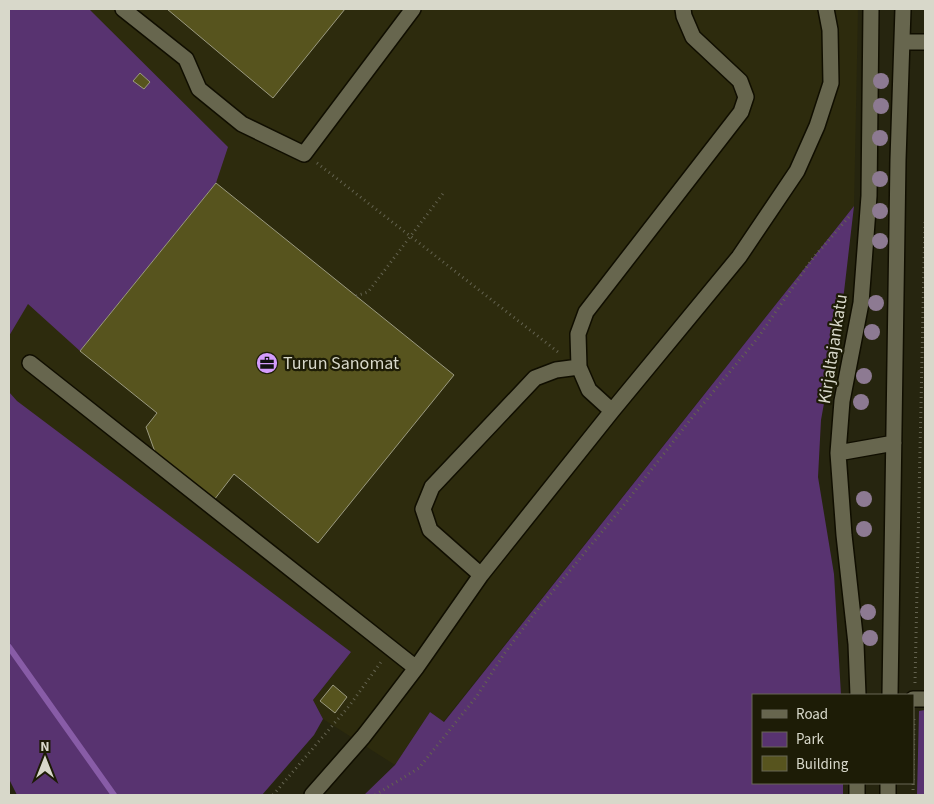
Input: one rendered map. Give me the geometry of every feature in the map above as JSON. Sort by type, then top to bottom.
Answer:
[{"type":"street","points":[[123,9],[186,59],[199,89],[242,124],[304,154],[413,9]]},
{"type":"street","points":[[612,412],[589,390],[579,367],[578,334],[586,312],[741,112],[746,97],[740,81],[693,37],[684,16],[684,9]]},
{"type":"street","points":[[312,795],[364,737],[416,668],[481,575],[739,257],[798,171],[817,126],[831,83],[830,30],[826,9]]},
{"type":"street","name":"Kirjaltajankatu","points":[[858,694],[856,644],[844,535],[838,453],[842,401],[860,303],[869,196],[871,9]]},
{"type":"street","points":[[890,694],[898,160],[903,9]]},
{"type":"street","points":[[902,42],[925,42]]},
{"type":"street","points":[[30,363],[416,668]]},
{"type":"street","points":[[481,575],[430,530],[423,509],[432,487],[534,378],[556,370],[579,367]]},
{"type":"street","points":[[838,453],[894,443]]},
{"type":"path","points":[[304,154],[579,367]]},
{"type":"path","points":[[356,296],[368,292],[445,192]]},
{"type":"path","points":[[375,795],[419,768],[477,696],[504,654],[534,614],[757,339],[813,258],[869,196]]},
{"type":"path","points":[[914,776],[918,699],[925,219]]},
{"type":"path","points":[[273,795],[350,704],[391,648]]},
{"type":"path","points":[[383,791],[387,795]]},
{"type":"shaded area","points":[[9,9],[858,9],[854,206],[443,722],[430,712],[395,765],[323,719],[313,700],[351,652],[9,400]]},
{"type":"green space","points":[[11,9],[89,9],[228,147],[216,183],[80,351],[28,304],[9,336],[9,11]]},
{"type":"green space","points":[[854,206],[844,292],[821,420],[818,477],[834,574],[841,694],[752,694],[752,784],[843,784],[843,795],[364,795],[395,765],[430,712],[444,722]]},
{"type":"green space","points":[[9,392],[17,401],[351,652],[313,700],[323,719],[314,735],[262,795],[17,795],[9,779]]},
{"type":"green space","points":[[925,710],[925,795],[917,795],[919,711]]},
{"type":"building","points":[[167,9],[345,9],[273,98]]},
{"type":"building","points":[[140,73],[150,82],[144,89],[133,81]]},
{"type":"building","name":"Turun Sanomat","points":[[216,183],[454,375],[318,543],[234,474],[214,500],[155,452],[146,427],[157,413],[80,351]]},
{"type":"building","points":[[333,685],[347,697],[335,713],[320,701]]},
{"type":"waterway","points":[[9,647],[114,795]]},
{"type":"place","name":"Turun Sanomat","points":[[267,363]]}]
